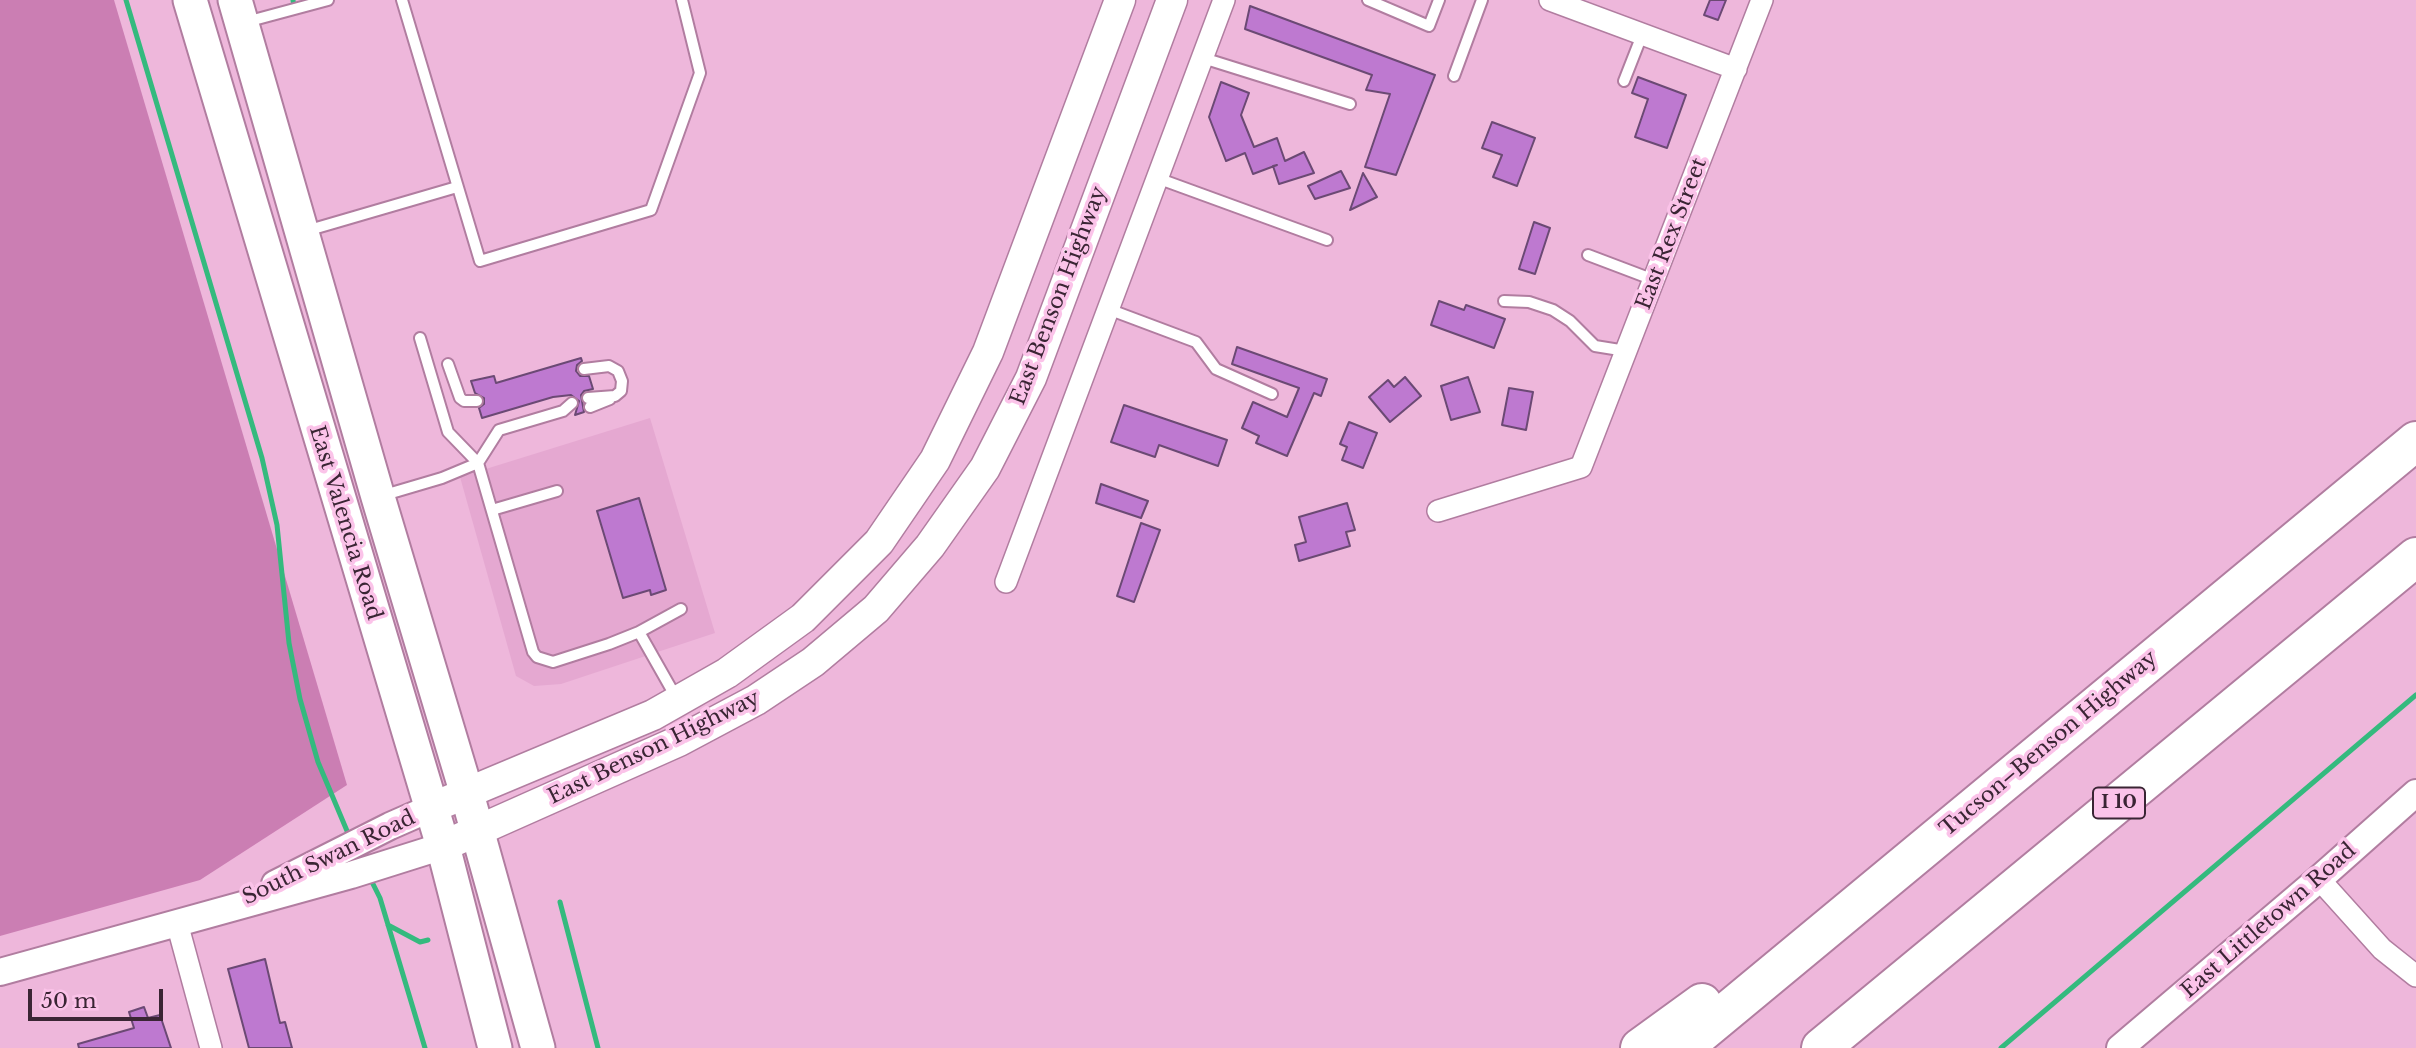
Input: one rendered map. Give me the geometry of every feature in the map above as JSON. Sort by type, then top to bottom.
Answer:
[{"type":"highway","name":"Tucson–Benson Highway","points":[[1683,1048],[2416,441]]},
{"type":"highway","points":[[1858,1048],[2414,558]]},
{"type":"highway","name":"I 10","points":[[1821,1048],[2414,558]]},
{"type":"highway","points":[[1640,1048],[1947,829]]},
{"type":"main road","name":"East Valencia Road","points":[[190,0],[443,846],[495,1048]]},
{"type":"main road","name":"East Benson Highway","points":[[431,808],[653,715],[727,673],[803,618],[879,542],[936,460],[988,352],[1120,0]]},
{"type":"main road","name":"East Benson Highway","points":[[443,846],[678,741],[756,701],[813,662],[876,609],[930,546],[985,468],[1031,378],[1172,0]]},
{"type":"main road","name":"East Valencia Road","points":[[238,12],[467,794],[538,1048]]},
{"type":"street","points":[[1006,582],[1224,0]]},
{"type":"street","points":[[1550,0],[1736,69]]},
{"type":"street","name":"East Rex Street","points":[[1438,511],[1581,467],[1762,0]]},
{"type":"street","name":"East Littletown Road","points":[[2120,1048],[2416,793]]},
{"type":"street","name":"South Swan Road","points":[[0,972],[226,909],[345,863],[370,837],[431,808]]},
{"type":"street","name":"South Swan Road","points":[[345,863],[382,866],[443,846]]},
{"type":"street","points":[[2319,879],[2382,949],[2416,976]]},
{"type":"street","points":[[177,923],[211,1048]]},
{"type":"lane","points":[[238,12],[328,0]]},
{"type":"lane","points":[[402,0],[480,261],[651,211],[700,73],[682,0]]},
{"type":"lane","points":[[1367,0],[1429,26],[1439,0]]},
{"type":"lane","points":[[1454,76],[1482,0]]},
{"type":"lane","points":[[1624,81],[1642,35]]},
{"type":"lane","points":[[1202,58],[1350,104]]},
{"type":"lane","points":[[1157,178],[1327,240]]},
{"type":"lane","points":[[302,232],[457,187]]},
{"type":"lane","points":[[1588,255],[1654,280]]},
{"type":"lane","points":[[1504,301],[1529,302],[1553,310],[1570,321],[1595,346],[1626,351]]},
{"type":"lane","points":[[1108,309],[1196,342],[1216,369],[1272,394]]},
{"type":"lane","points":[[420,338],[448,432],[478,463],[533,653],[553,662],[639,632],[681,609]]},
{"type":"lane","points":[[448,364],[460,398],[464,401],[477,401]]},
{"type":"lane","points":[[584,369],[604,365],[614,367],[621,376],[623,386],[619,394],[589,403]]},
{"type":"lane","points":[[378,497],[442,478],[478,463],[499,430],[570,409]]},
{"type":"lane","points":[[492,510],[557,491]]},
{"type":"lane","points":[[639,632],[678,701]]},
{"type":"shaded area","points":[[0,0],[114,0],[347,785],[200,880],[0,936]]},
{"type":"shaded area","points":[[650,418],[715,633],[561,684],[534,686],[516,676],[460,477]]},
{"type":"building","points":[[1710,0],[1726,0],[1718,20],[1704,15]]},
{"type":"building","points":[[1250,6],[1435,75],[1396,175],[1365,167],[1390,94],[1366,90],[1372,75],[1245,29]]},
{"type":"building","points":[[1638,77],[1686,95],[1667,148],[1635,137],[1648,99],[1632,93]]},
{"type":"building","points":[[1221,82],[1249,93],[1241,115],[1254,147],[1277,138],[1285,161],[1304,152],[1314,173],[1279,184],[1273,166],[1253,174],[1245,153],[1226,161],[1209,117]]},
{"type":"building","points":[[1492,122],[1535,138],[1517,186],[1493,177],[1502,155],[1482,148]]},
{"type":"building","points":[[1341,171],[1350,188],[1315,199],[1308,186]]},
{"type":"building","points":[[1363,173],[1377,197],[1350,210]]},
{"type":"building","points":[[1534,222],[1550,228],[1535,274],[1519,269]]},
{"type":"building","points":[[1439,301],[1464,310],[1466,305],[1505,319],[1494,348],[1431,325]]},
{"type":"building","points":[[1237,347],[1327,379],[1321,396],[1314,393],[1287,456],[1256,443],[1259,436],[1242,428],[1253,402],[1287,417],[1299,388],[1232,364]]},
{"type":"building","points":[[581,358],[576,371],[580,376],[589,376],[593,389],[584,391],[581,395],[584,412],[575,415],[579,401],[571,395],[553,397],[482,418],[479,408],[484,404],[484,398],[475,393],[471,381],[494,376],[496,383]]},
{"type":"building","points":[[1405,377],[1421,396],[1390,422],[1369,397],[1388,380],[1394,387]]},
{"type":"building","points":[[1468,377],[1480,412],[1451,420],[1441,386]]},
{"type":"building","points":[[1509,388],[1533,392],[1526,430],[1502,425]]},
{"type":"building","points":[[1124,405],[1227,440],[1218,466],[1159,445],[1155,457],[1111,442]]},
{"type":"building","points":[[1349,422],[1377,433],[1363,468],[1342,460],[1347,447],[1340,444]]},
{"type":"building","points":[[1101,484],[1148,501],[1141,518],[1096,503]]},
{"type":"building","points":[[639,498],[666,590],[651,595],[650,590],[623,598],[597,511]]},
{"type":"building","points":[[1347,503],[1355,530],[1346,532],[1350,546],[1299,561],[1295,545],[1306,542],[1299,517]]},
{"type":"building","points":[[1141,523],[1160,530],[1134,602],[1117,596]]},
{"type":"building","points":[[265,959],[280,1023],[285,1022],[292,1048],[249,1048],[228,969]]},
{"type":"building","points":[[144,1007],[148,1018],[160,1015],[171,1048],[79,1048],[78,1044],[134,1028],[129,1012]]},
{"type":"waterway","points":[[126,0],[262,458],[277,525],[289,643],[300,699],[318,762],[350,838]]},
{"type":"waterway","points":[[293,0],[294,7]]},
{"type":"waterway","points":[[2001,1048],[2416,695]]},
{"type":"waterway","points":[[370,878],[380,898],[425,1048]]},
{"type":"waterway","points":[[560,902],[598,1048]]},
{"type":"waterway","points":[[388,925],[420,942],[428,940]]}]
